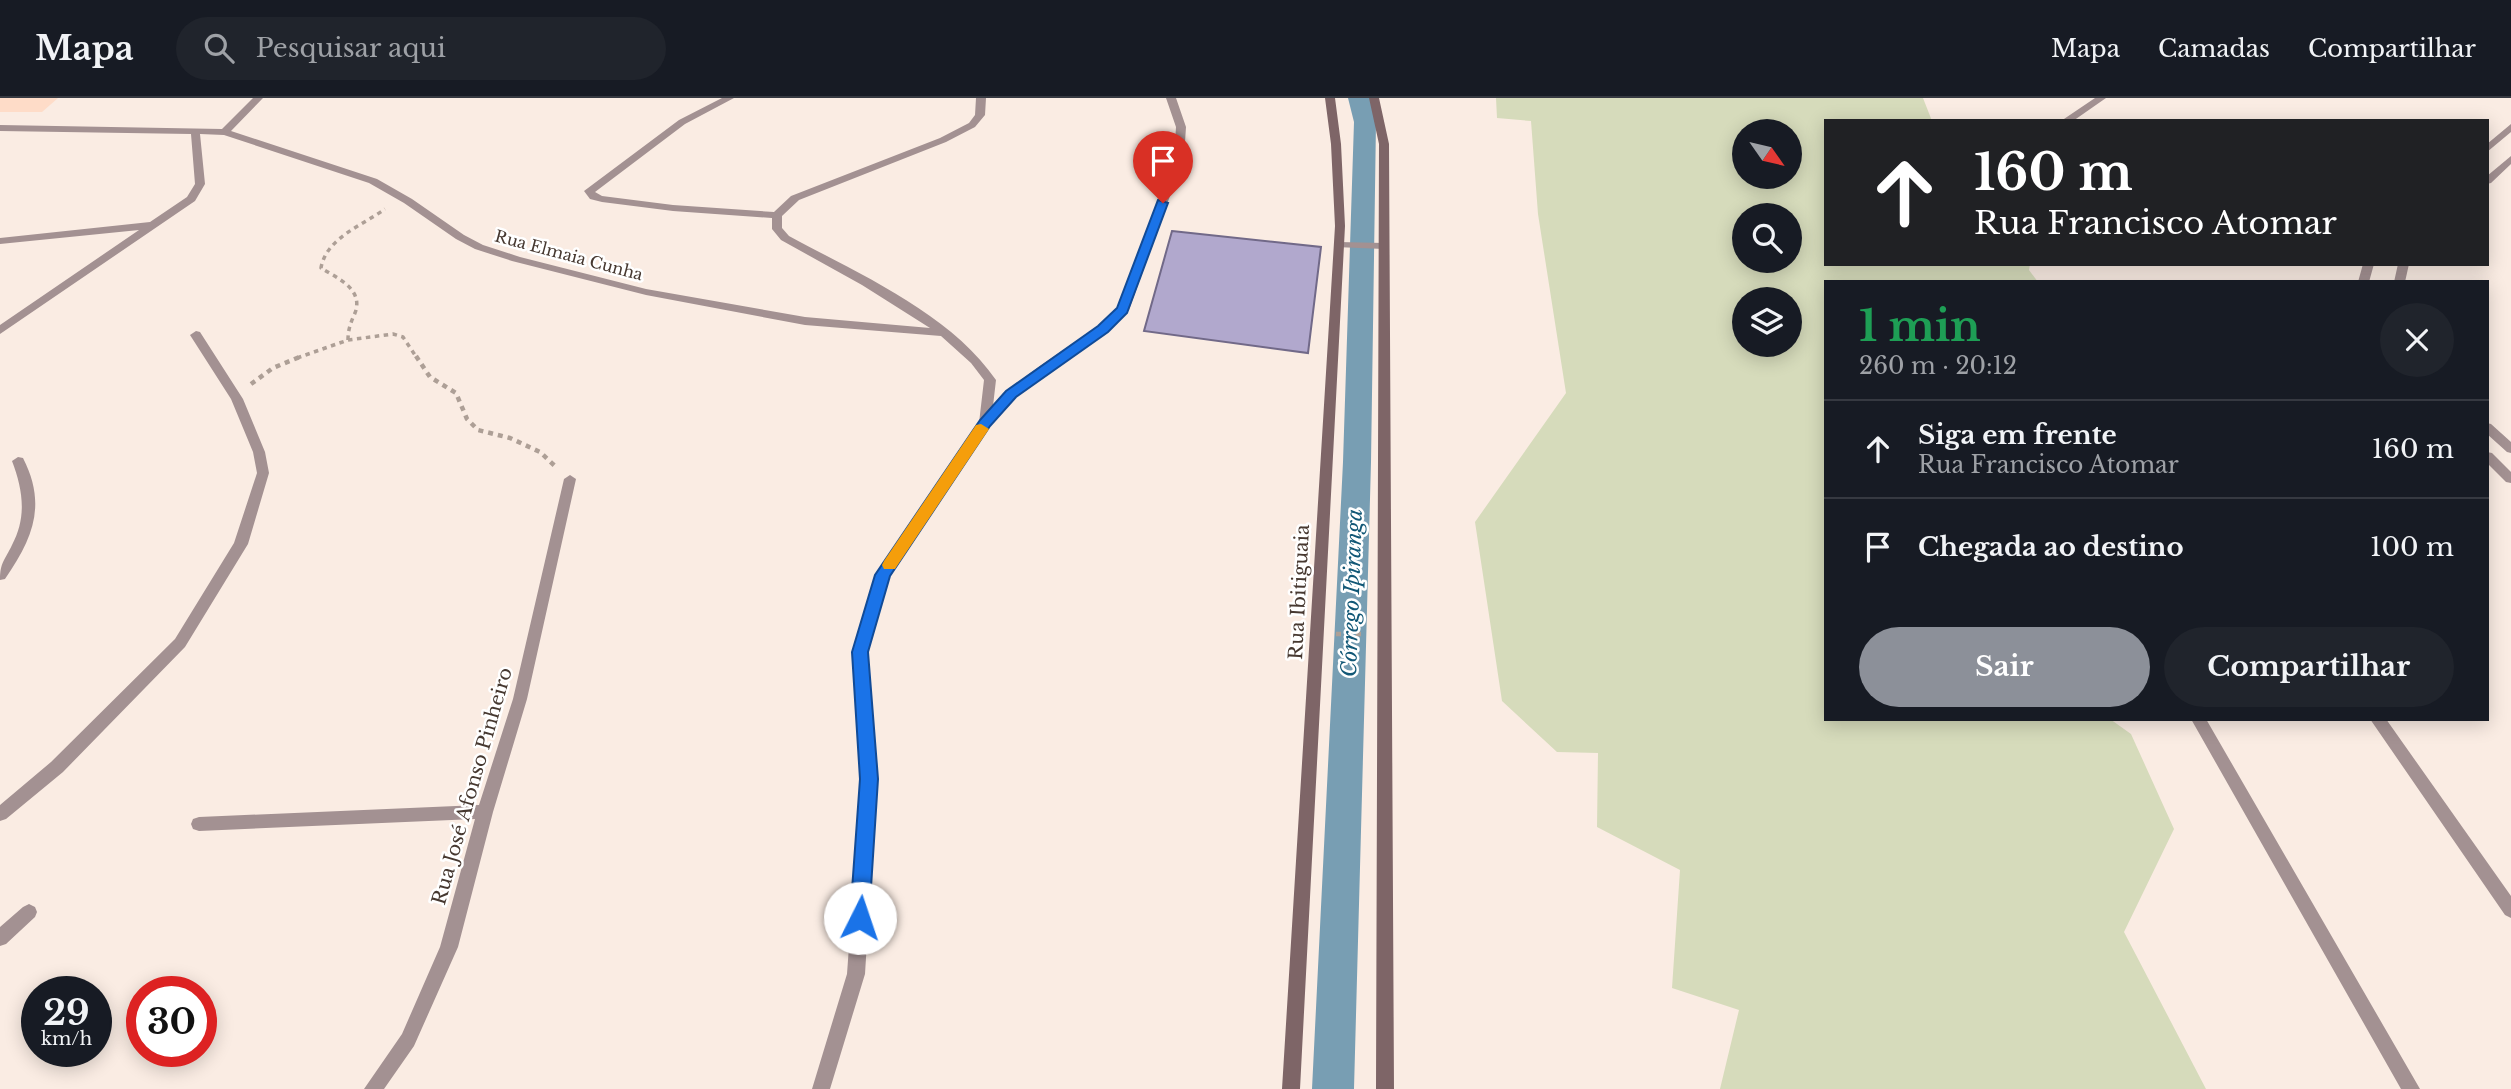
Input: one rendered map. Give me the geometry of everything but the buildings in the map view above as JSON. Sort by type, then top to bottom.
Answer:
[{"type":"main road","name":"Rua Ibitiguaia","points":[[1291,1089],[1342,245],[1336,144],[1330,98]]},
{"type":"main road","points":[[1374,98],[1384,144],[1380,246],[1385,1089]]},
{"type":"street","points":[[225,132],[258,98]]},
{"type":"street","points":[[729,98],[682,122],[589,191],[594,197],[602,199],[661,207],[777,215]]},
{"type":"street","points":[[981,98],[980,115],[972,125],[795,198],[777,215],[777,229],[785,238],[888,296],[971,354],[990,380],[985,423]]},
{"type":"street","points":[[821,1089],[856,974],[869,779],[860,652],[883,575],[985,423],[1011,394],[1103,329],[1123,310],[1182,148],[1184,138],[1171,98]]},
{"type":"street","points":[[2069,119],[2101,98]]},
{"type":"street","points":[[2489,147],[2511,127]]},
{"type":"street","name":"Rua Elmaia Cunha","points":[[0,128],[225,132],[355,174],[397,195],[460,237],[516,259],[646,292],[806,321],[944,334]]},
{"type":"street","points":[[0,330],[191,199],[200,184],[195,130]]},
{"type":"street","points":[[2489,179],[2511,159]]},
{"type":"street","points":[[0,241],[154,225]]},
{"type":"street","points":[[1342,245],[1380,246]]},
{"type":"street","points":[[0,814],[57,767],[180,643],[241,544],[262,473],[259,452],[237,398],[196,335]]},
{"type":"street","points":[[2489,430],[2511,449]]},
{"type":"street","points":[[2489,458],[2511,479]]},
{"type":"street","points":[[0,575],[25,537],[30,509],[29,486],[18,461]]},
{"type":"street","name":"Rua José Afonso Pinheiro","points":[[373,1089],[408,1040],[449,947],[485,812],[520,699],[570,479]]},
{"type":"street","points":[[2199,721],[2411,1089]]},
{"type":"street","points":[[2378,721],[2511,910]]},
{"type":"street","points":[[200,824],[485,812]]},
{"type":"street","points":[[0,938],[29,912]]},
{"type":"path","points":[[348,340],[347,328],[359,304],[359,298],[354,291],[321,268],[321,263],[324,255],[340,239],[374,218],[397,195]]},
{"type":"path","points":[[237,398],[260,376],[291,358],[348,340],[393,334],[403,337],[430,377],[456,393],[467,419],[478,430],[510,438],[540,452],[570,479]]},
{"type":"path","points":[[1327,634],[1366,635]]},
{"type":"shaded area","points":[[0,98],[58,98],[42,112],[0,112]]},
{"type":"green space","points":[[1496,98],[1923,98],[1931,119],[1824,119],[1824,266],[2030,266],[2029,270],[2036,280],[1824,280],[1824,721],[2113,721],[2131,734],[2174,829],[2124,932],[2206,1089],[1720,1089],[1739,1010],[1672,988],[1680,870],[1597,827],[1598,753],[1557,752],[1502,701],[1475,522],[1566,393],[1538,214],[1531,121],[1497,118]]},
{"type":"waterway","name":"Córrego Ipiranga","points":[[1333,1089],[1357,462],[1365,122],[1359,98]]},
{"type":"slow traffic","points":[[890,565],[981,429]]},
{"type":"route","points":[[860,918],[869,779],[860,652],[883,575],[985,423],[1011,394],[1103,329],[1123,310],[1163,203]]}]
